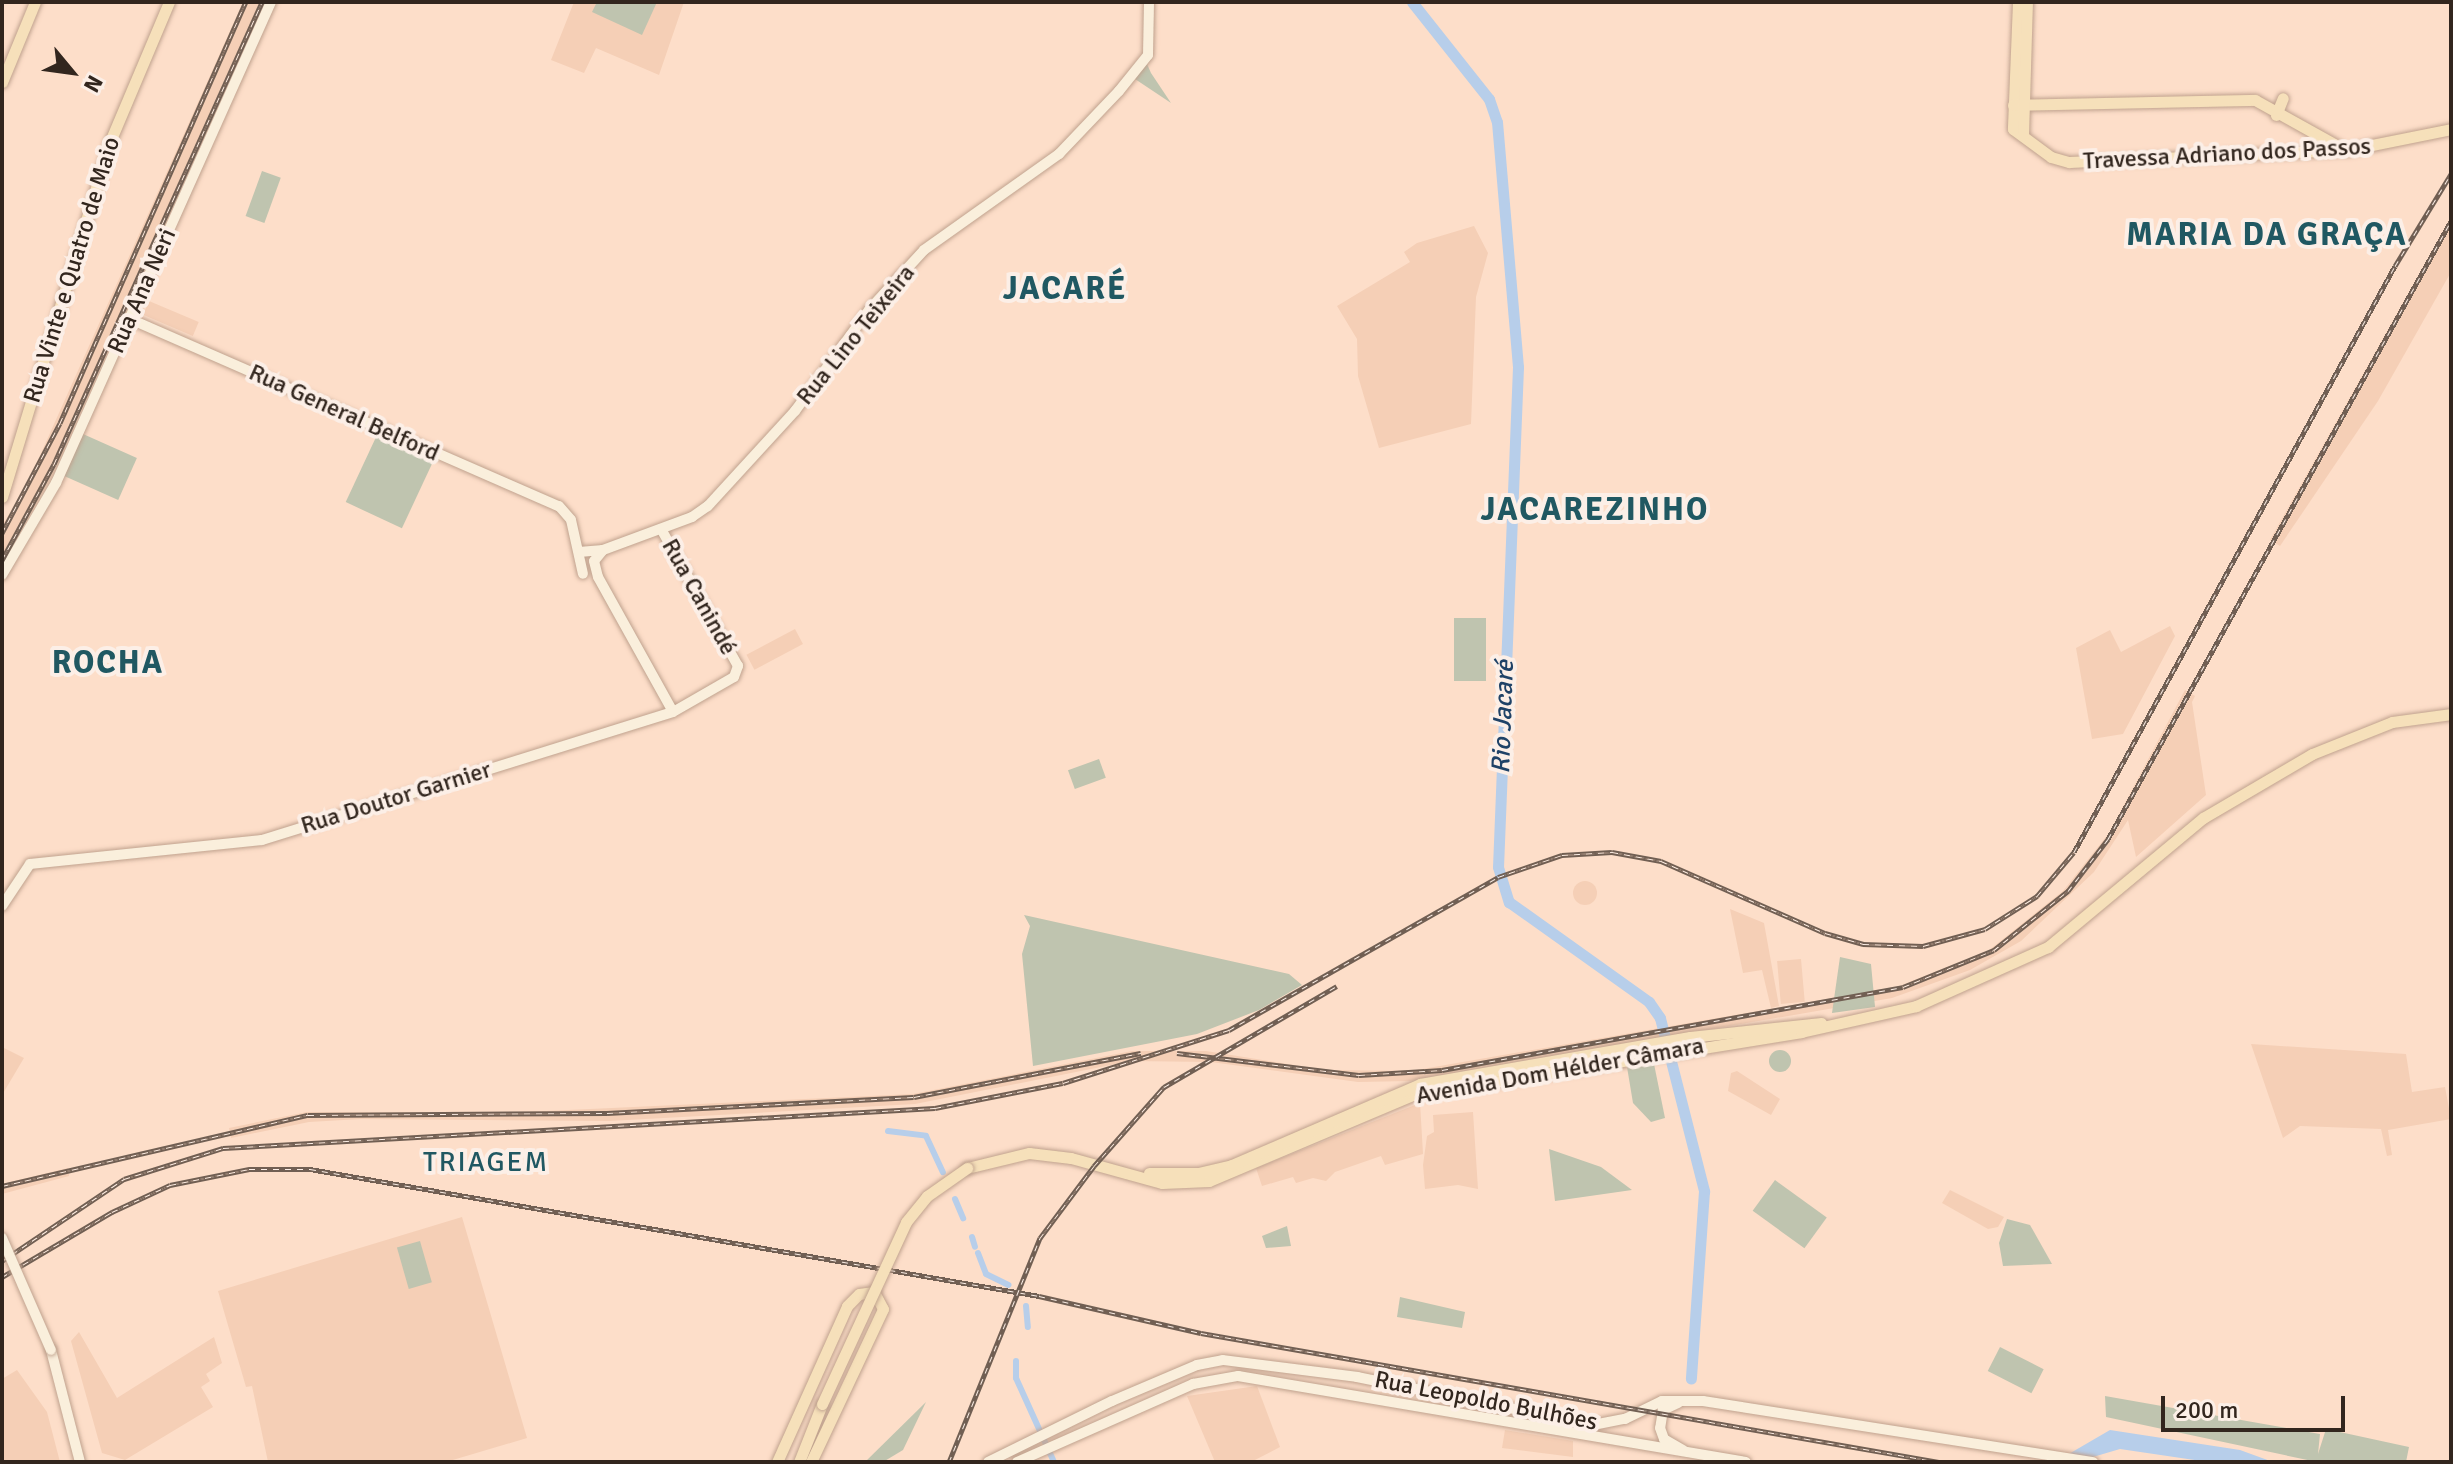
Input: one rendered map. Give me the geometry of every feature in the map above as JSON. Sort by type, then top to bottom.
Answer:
[{"type":"main road","points":[[2,82],[35,2]]},
{"type":"main road","name":"Rua Vinte e Quatro de Maio","points":[[2,497],[109,144],[169,2]]},
{"type":"main road","name":"Rua Ana Neri","points":[[2,575],[56,483],[271,2]]},
{"type":"main road","name":"Rua Lino Teixeira","points":[[579,552],[603,550],[699,513],[724,489],[795,411],[869,310],[924,250],[1059,154],[1100,113],[1148,55],[1149,2]]},
{"type":"main road","points":[[2018,2],[2018,106]]},
{"type":"main road","points":[[2018,106],[2027,2]]},
{"type":"main road","points":[[2256,115],[2272,112],[2283,98]]},
{"type":"main road","points":[[2018,106],[2255,100],[2272,112],[2347,150]]},
{"type":"main road","name":"Travessa Adriano dos Passos","points":[[2018,106],[2018,132],[2051,157],[2081,164],[2347,150],[2390,145],[2451,129]]},
{"type":"main road","name":"Rua General Belford","points":[[130,319],[559,506],[571,520],[579,552]]},
{"type":"main road","name":"Rua Canindé","points":[[661,529],[738,666]]},
{"type":"main road","points":[[603,550],[594,566],[673,712]]},
{"type":"main road","points":[[579,552],[583,574]]},
{"type":"main road","name":"Rua Doutor Garnier","points":[[2,906],[30,864],[262,840],[673,712],[734,677],[738,666]]},
{"type":"main road","name":"Avenida Dom Hélder Câmara","points":[[809,1433],[906,1222],[927,1196],[967,1168],[1029,1153],[1113,1170],[1175,1175],[1219,1168],[1407,1087],[1833,1023],[1916,1006],[2035,955],[2203,818],[2253,787],[2327,747],[2392,722],[2451,714]]},
{"type":"main road","points":[[2,1238],[51,1350],[81,1458]]},
{"type":"main road","points":[[777,1462],[847,1306],[859,1294],[874,1292],[883,1309],[811,1462]]},
{"type":"main road","name":"Rua Leopoldo Bulhões","points":[[988,1462],[1047,1430],[1197,1365],[1223,1360],[1357,1377],[1593,1425],[1625,1419],[1662,1401],[1683,1401],[2088,1461]]},
{"type":"main road","name":"Rua Leopoldo Bulhões","points":[[1017,1462],[1193,1384],[1238,1376],[1746,1462]]},
{"type":"main road","points":[[1683,1401],[1663,1410],[1660,1428],[1664,1439],[1687,1453]]},
{"type":"main road","points":[[791,1462],[809,1433]]},
{"type":"main road","points":[[799,1462],[809,1433]]},
{"type":"shaded area","points":[[243,2],[265,2],[55,471],[2,565],[2,526],[29,480]]},
{"type":"shaded area","points":[[574,2],[684,2],[659,75],[596,48],[584,73],[551,60]]},
{"type":"shaded area","points":[[2451,217],[2451,272],[2378,401],[2280,546],[2270,540]]},
{"type":"shaded area","points":[[1474,226],[1488,253],[1476,297],[1471,424],[1379,448],[1358,376],[1357,339],[1337,306],[1410,262],[1404,252],[1417,243]]},
{"type":"shaded area","points":[[149,301],[199,322],[193,336],[143,315]]},
{"type":"shaded area","points":[[2170,626],[2175,636],[2123,734],[2092,739],[2076,648],[2110,630],[2121,652]]},
{"type":"shaded area","points":[[795,629],[803,644],[754,670],[746,655]]},
{"type":"shaded area","points":[[2185,690],[2195,696],[2192,702],[2206,795],[2136,857],[2128,820],[2094,872],[2021,941],[1970,970],[1892,998],[1410,1081],[1358,1082],[1211,1062],[1131,1061],[915,1104],[609,1121],[361,1119],[309,1122],[231,1138],[229,1128],[307,1112],[504,1113],[913,1094],[1132,1051],[1206,1051],[1326,1070],[1411,1071],[1897,987],[1988,951],[2063,891],[2109,833]]},
{"type":"shaded area","points":[[1585,881],[1596,888],[1597,893],[1590,904],[1585,905],[1574,898],[1573,893],[1580,882]]},
{"type":"shaded area","points":[[1730,909],[1764,923],[1779,1006],[1771,1008],[1762,970],[1743,973]]},
{"type":"shaded area","points":[[1801,959],[1805,1002],[1781,1004],[1777,961]]},
{"type":"shaded area","points":[[2251,1044],[2406,1054],[2412,1092],[2445,1087],[2451,1119],[2388,1130],[2392,1155],[2387,1156],[2381,1129],[2300,1126],[2283,1138]]},
{"type":"shaded area","points":[[2,1047],[24,1058],[2,1095]]},
{"type":"shaded area","points":[[1737,1071],[1780,1099],[1771,1115],[1728,1091],[1731,1073]]},
{"type":"shaded area","points":[[1420,1103],[1423,1154],[1385,1165],[1381,1156],[1335,1172],[1326,1181],[1313,1178],[1296,1183],[1293,1177],[1262,1186],[1256,1168]]},
{"type":"shaded area","points":[[1473,1112],[1478,1189],[1458,1185],[1425,1189],[1423,1165],[1427,1136],[1434,1132],[1433,1115]]},
{"type":"shaded area","points":[[68,1168],[69,1176],[2,1194],[2,1184]]},
{"type":"shaded area","points":[[1950,1190],[2004,1217],[1998,1227],[1988,1229],[1942,1203]]},
{"type":"shaded area","points":[[462,1217],[527,1438],[446,1462],[268,1462],[252,1386],[246,1387],[218,1291]]},
{"type":"shaded area","points":[[79,1332],[117,1398],[214,1337],[222,1363],[206,1374],[210,1381],[201,1387],[213,1407],[125,1460],[102,1453],[71,1341]]},
{"type":"shaded area","points":[[17,1370],[47,1412],[60,1462],[2,1462],[2,1379]]},
{"type":"shaded area","points":[[1257,1386],[1280,1447],[1251,1462],[1215,1462],[1187,1396]]},
{"type":"shaded area","points":[[1505,1430],[1573,1441],[1573,1457],[1502,1448]]},
{"type":"green space","points":[[597,2],[657,2],[642,35],[592,12]]},
{"type":"green space","points":[[1147,64],[1151,73],[1171,103],[1135,79]]},
{"type":"green space","points":[[262,171],[281,178],[264,223],[246,216]]},
{"type":"green space","points":[[83,434],[137,458],[118,500],[64,476]]},
{"type":"green space","points":[[377,435],[433,461],[402,528],[346,502]]},
{"type":"green space","points":[[1454,618],[1486,618],[1486,681],[1454,681]]},
{"type":"green space","points":[[1099,759],[1106,778],[1075,789],[1068,770]]},
{"type":"green space","points":[[1024,915],[1289,974],[1302,985],[1259,1010],[1197,1034],[1033,1066],[1022,954],[1030,926]]},
{"type":"green space","points":[[1840,957],[1871,964],[1875,1007],[1832,1013]]},
{"type":"green space","points":[[1776,1050],[1784,1050],[1791,1061],[1784,1072],[1776,1072],[1769,1065],[1769,1057]]},
{"type":"green space","points":[[1654,1064],[1665,1118],[1651,1122],[1633,1103],[1627,1067]]},
{"type":"green space","points":[[1549,1149],[1601,1167],[1632,1190],[1555,1201]]},
{"type":"green space","points":[[1775,1180],[1827,1218],[1804,1248],[1753,1211]]},
{"type":"green space","points":[[2007,1219],[2030,1225],[2052,1264],[2003,1266],[1999,1243]]},
{"type":"green space","points":[[1287,1226],[1291,1246],[1266,1248],[1262,1236]]},
{"type":"green space","points":[[420,1241],[432,1282],[409,1289],[397,1248]]},
{"type":"green space","points":[[1400,1297],[1465,1312],[1462,1328],[1397,1317]]},
{"type":"green space","points":[[2000,1347],[2044,1369],[2031,1393],[1988,1371]]},
{"type":"green space","points":[[2105,1396],[2320,1434],[2318,1454],[2326,1429],[2409,1447],[2406,1462],[2317,1462],[2106,1417]]},
{"type":"green space","points":[[926,1402],[903,1450],[883,1462],[865,1462]]},
{"type":"water","points":[[2110,1430],[2240,1450],[2273,1462],[2208,1462],[2120,1449],[2076,1462],[2055,1462]]},
{"type":"waterway","name":"Rio Jacaré","points":[[1412,2],[1489,99],[1497,122],[1518,367],[1498,867],[1509,902],[1649,1002],[1660,1018],[1704,1191],[1691,1379]]},
{"type":"waterway","points":[[888,1131],[926,1136],[943,1172]]},
{"type":"waterway","points":[[955,1199],[963,1218]]},
{"type":"waterway","points":[[972,1237],[975,1247]]},
{"type":"waterway","points":[[978,1253],[986,1274],[1009,1285]]},
{"type":"waterway","points":[[1026,1306],[1028,1327]]},
{"type":"waterway","points":[[1016,1361],[1016,1378],[1054,1462]]},
{"type":"railway","points":[[2,533],[60,423],[246,2]]},
{"type":"railway","points":[[2,560],[54,464],[262,2]]},
{"type":"railway","points":[[2,1261],[124,1179],[223,1148],[935,1108],[1063,1083],[1229,1030],[1498,877],[1562,855],[1612,852],[1661,861],[1825,933],[1863,944],[1923,946],[1985,929],[2037,896],[2074,852],[2395,266],[2451,174]]},
{"type":"railway","points":[[1177,1053],[1359,1075],[1442,1070],[1903,987],[1994,950],[2068,891],[2108,839],[2451,221]]},
{"type":"railway","points":[[949,1462],[1040,1238],[1094,1166],[1164,1087],[1337,986]]},
{"type":"railway","points":[[2,1186],[308,1115],[607,1113],[914,1097],[1141,1053]]},
{"type":"railway","points":[[2,1277],[112,1212],[170,1185],[249,1169],[310,1169],[1039,1296],[1201,1333],[1939,1462]]},
{"type":"district","name":"MARIA DA GRAÇA","points":[[2267,235]]},
{"type":"district","name":"JACARÉ","points":[[1065,289]]},
{"type":"district","name":"JACAREZINHO","points":[[1595,510]]},
{"type":"district","name":"ROCHA","points":[[108,663]]},
{"type":"district","name":"TRIAGEM","points":[[486,1162]]}]
